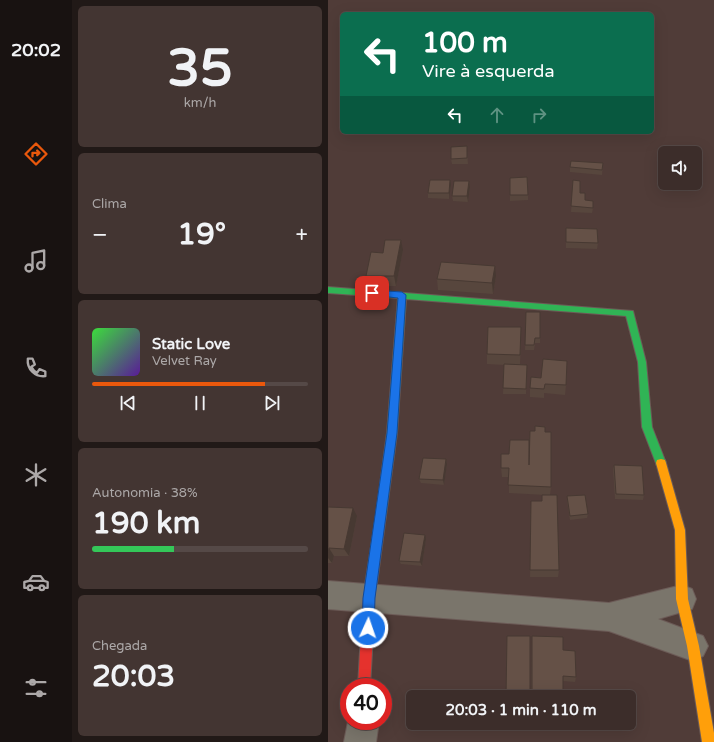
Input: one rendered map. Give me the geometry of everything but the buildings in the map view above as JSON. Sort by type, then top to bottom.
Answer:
[{"type":"street","points":[[328,290],[630,313],[642,362],[647,427],[662,469],[680,530],[682,599],[693,646],[709,742]]},
{"type":"street","points":[[365,678],[369,598],[392,433],[402,295]]},
{"type":"street","points":[[328,595],[609,617],[693,646]]},
{"type":"street","points":[[609,617],[682,599]]},
{"type":"street","points":[[360,742],[362,730]]},
{"type":"traffic: fast","points":[[328,290],[630,313],[642,362],[647,427],[661,463]]},
{"type":"traffic: fast","points":[[381,515],[392,433],[402,295]]},
{"type":"traffic: slow","points":[[661,463],[680,530],[682,599],[693,646],[709,742]]},
{"type":"traffic: jam","points":[[365,678],[369,598],[381,515]]},
{"type":"route","points":[[368,628],[369,598],[392,433],[402,295],[372,293]]}]
